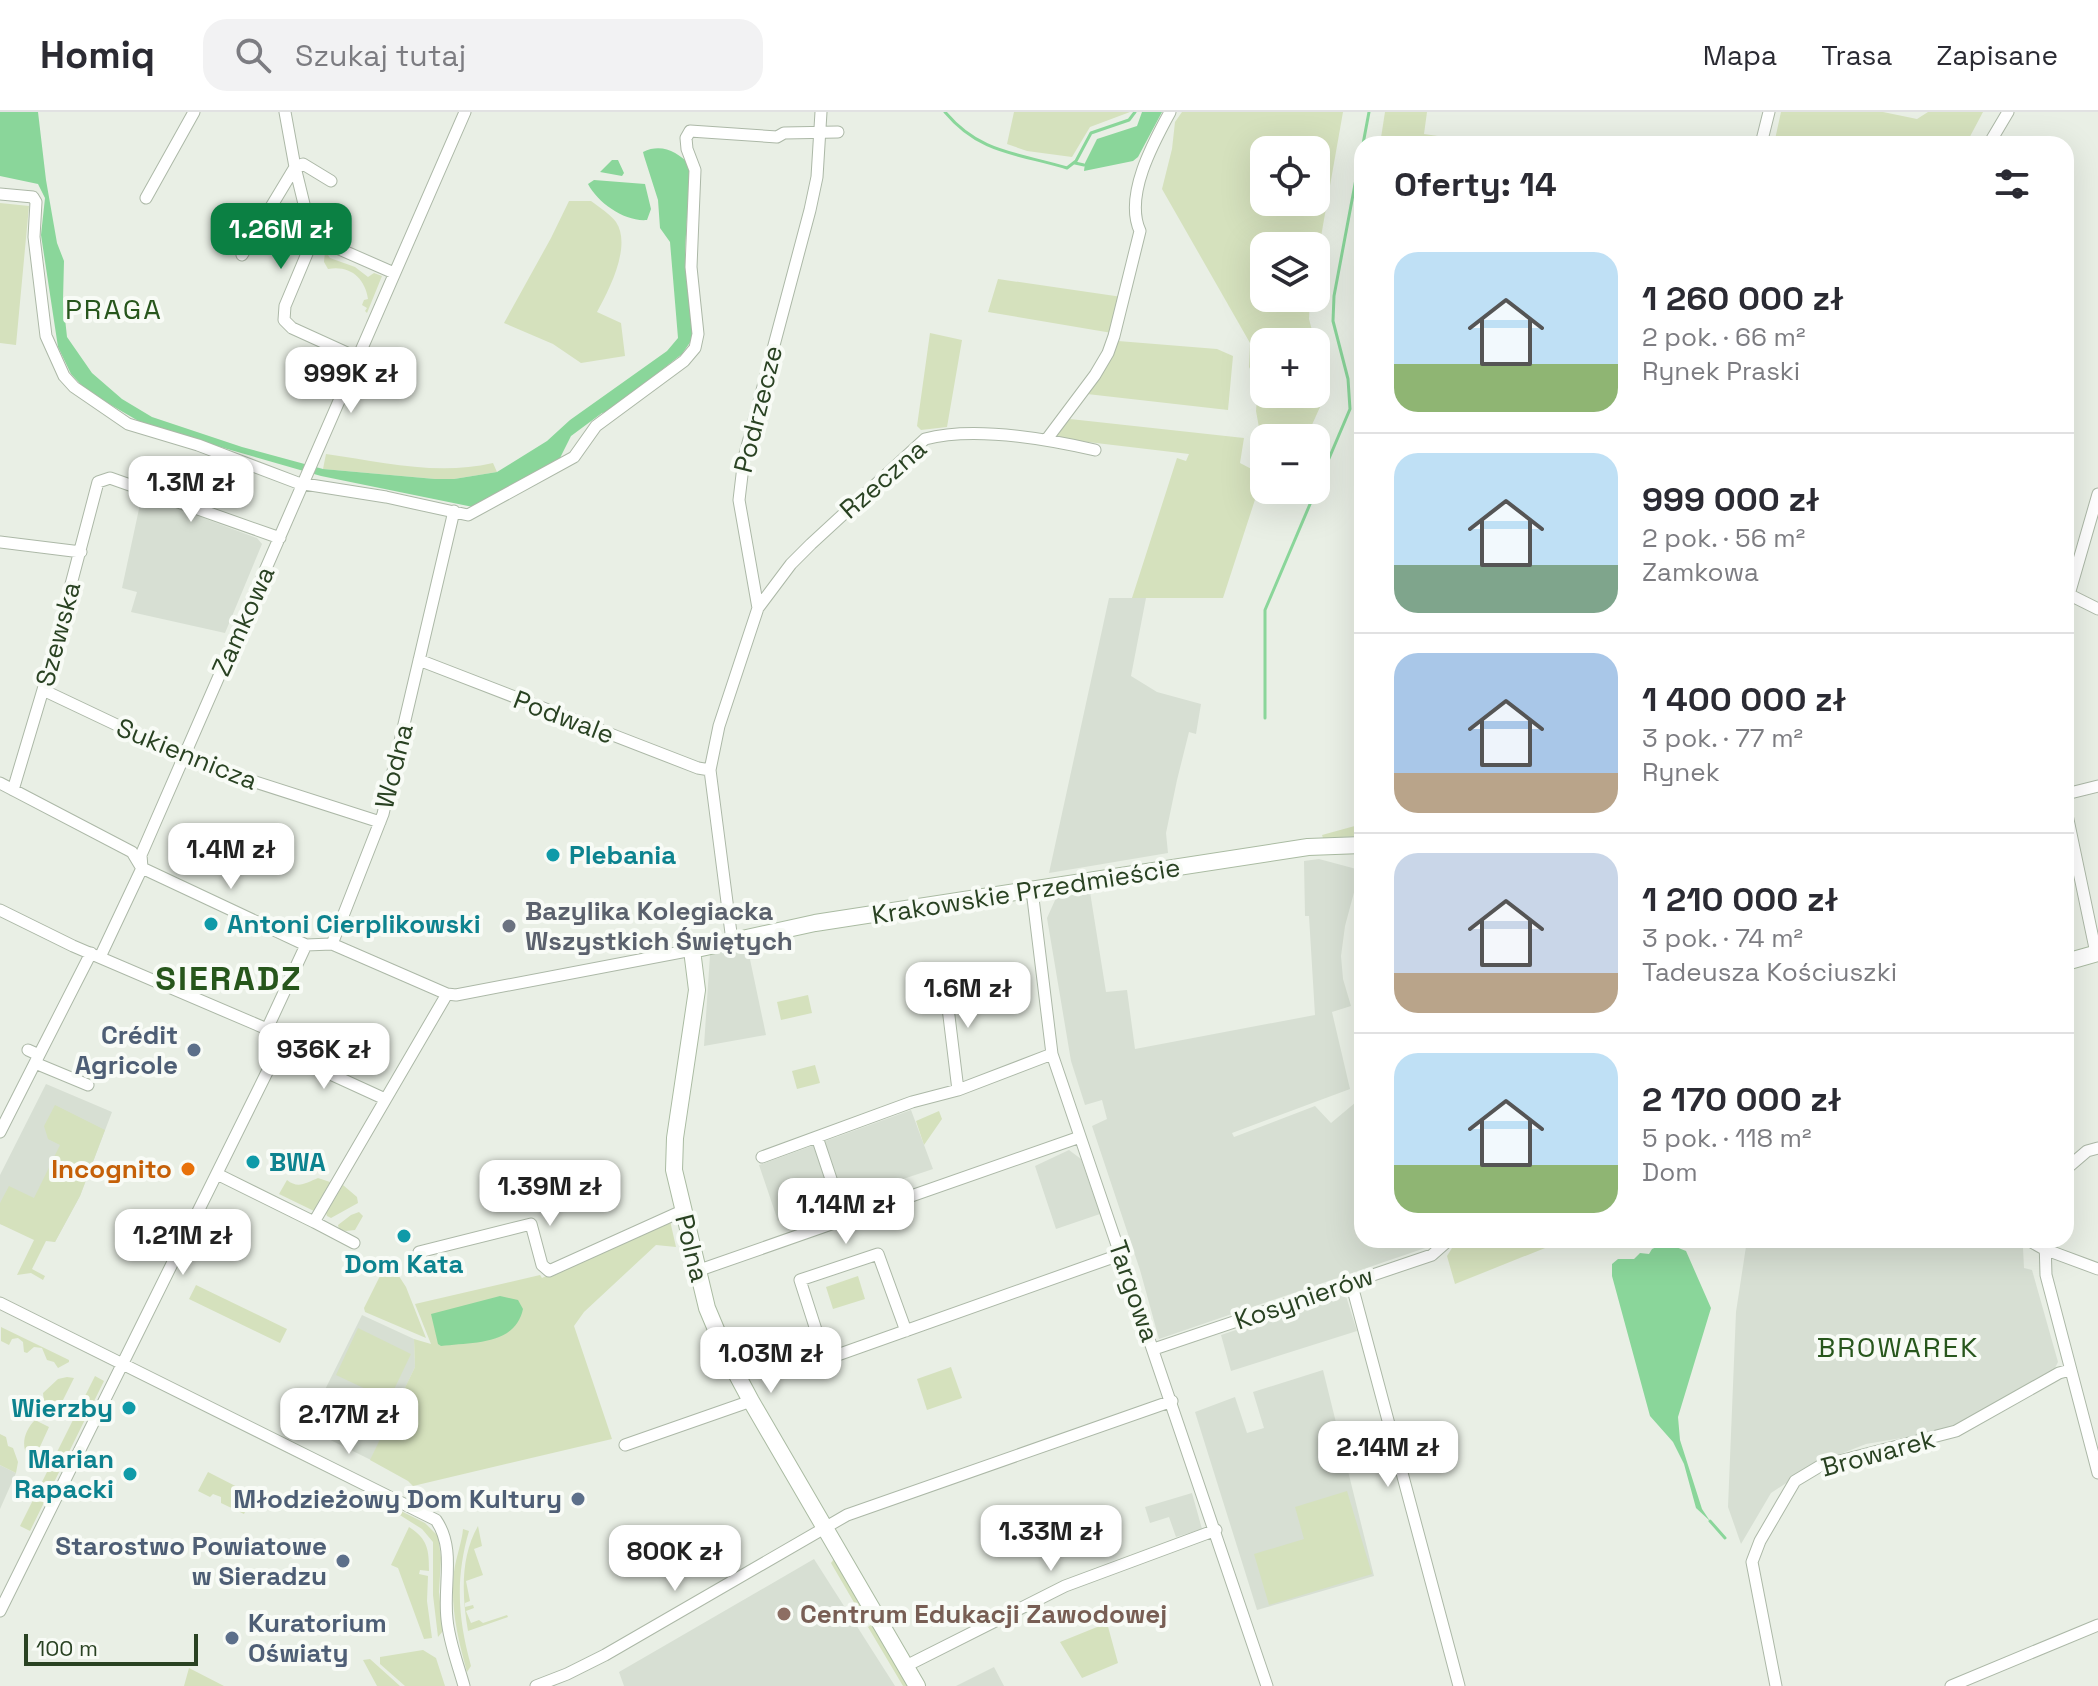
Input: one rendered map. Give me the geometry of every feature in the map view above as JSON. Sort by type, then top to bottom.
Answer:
[{"type":"street","points":[[146,198],[194,112]]},
{"type":"street","points":[[285,112],[313,241],[285,306],[284,320],[292,328],[358,358]]},
{"type":"street","name":"Zamkowa","points":[[0,1132],[34,1056],[95,955],[142,868],[141,855],[465,112]]},
{"type":"street","name":"Podrzecze","points":[[732,941],[710,770],[719,726],[758,608],[739,500],[741,474],[810,210],[817,177],[821,112]]},
{"type":"street","points":[[1047,439],[1095,375],[1114,336],[1140,231],[1134,219],[1143,165],[1170,112]]},
{"type":"street","points":[[1763,136],[1769,112]]},
{"type":"street","points":[[1994,136],[2008,112]]},
{"type":"street","points":[[0,194],[33,197],[36,202],[34,237],[46,336],[64,376],[74,387],[128,424],[304,482],[468,515],[574,457],[596,426],[684,361],[695,348],[698,320],[691,267],[695,170],[686,138],[690,131],[777,137],[784,133],[838,132]]},
{"type":"street","points":[[242,255],[295,167],[303,164],[331,181]]},
{"type":"street","points":[[266,212],[289,226],[308,225]]},
{"type":"street","points":[[313,241],[321,241],[394,273]]},
{"type":"street","name":"Rzeczna","points":[[758,608],[791,564],[925,439],[968,435],[1047,439],[1095,450]]},
{"type":"street","name":"Szewska","points":[[13,790],[81,552],[96,486],[102,480],[110,478],[158,493],[280,538]]},
{"type":"street","points":[[2074,575],[2098,494]]},
{"type":"street","name":"Wodna","points":[[332,944],[380,822],[454,511]]},
{"type":"street","points":[[0,542],[81,552]]},
{"type":"street","points":[[2074,600],[2098,609]]},
{"type":"street","name":"Podwale","points":[[419,660],[710,770]]},
{"type":"street","name":"Sukiennicza","points":[[43,690],[176,754],[380,822]]},
{"type":"street","points":[[0,783],[132,852],[142,868],[306,945],[332,944],[447,994],[463,994],[692,950]]},
{"type":"street","points":[[2074,792],[2098,786]]},
{"type":"street","name":"Krakowskie Przedmieście","points":[[692,950],[815,923],[1308,847],[1354,844]]},
{"type":"street","points":[[2074,847],[2097,953],[2074,960]]},
{"type":"street","name":"Targowa","points":[[1032,890],[1052,1054],[1267,1686]]},
{"type":"street","points":[[0,910],[95,955],[267,1029],[278,1050],[385,1099]]},
{"type":"street","points":[[267,1029],[306,945]]},
{"type":"street","name":"Polna","points":[[692,950],[697,990],[673,1157],[682,1211],[707,1308],[728,1358],[751,1401],[917,1686]]},
{"type":"street","points":[[944,975],[958,1090]]},
{"type":"street","points":[[314,1222],[447,994]]},
{"type":"street","points":[[0,1611],[278,1050]]},
{"type":"street","points":[[762,1157],[912,1102],[958,1090],[1052,1054]]},
{"type":"street","points":[[34,1056],[88,1085]]},
{"type":"street","points":[[817,1137],[845,1221]]},
{"type":"street","points":[[697,1271],[1080,1137]]},
{"type":"street","points":[[2074,1162],[2087,1151],[2098,1148]]},
{"type":"street","points":[[217,1174],[354,1243]]},
{"type":"street","points":[[419,1252],[531,1224],[542,1265],[549,1271],[682,1211]]},
{"type":"street","name":"Kosynierów","points":[[1154,1349],[1432,1255],[1440,1248]]},
{"type":"street","points":[[2045,1248],[2046,1275],[2098,1473]]},
{"type":"street","points":[[2052,1248],[2098,1269]]},
{"type":"street","points":[[906,1331],[878,1254],[800,1280],[817,1333],[829,1358],[906,1331],[1122,1254]]},
{"type":"street","points":[[1351,1282],[1459,1686]]},
{"type":"street","points":[[0,1303],[436,1520],[446,1538],[446,1616],[464,1686]]},
{"type":"street","points":[[728,1358],[817,1333]]},
{"type":"street","name":"Browarek","points":[[1776,1686],[1752,1562],[1760,1541],[1795,1481],[1820,1466],[1956,1431],[2059,1373],[2070,1370]]},
{"type":"street","points":[[625,1445],[751,1401]]},
{"type":"street","points":[[536,1686],[605,1655],[847,1515],[1172,1401]]},
{"type":"street","points":[[906,1666],[1065,1586],[1216,1530]]},
{"type":"street","points":[[1951,1686],[2098,1625]]},
{"type":"shaded area","points":[[0,112],[38,112],[46,180],[57,243],[64,261],[63,300],[67,337],[92,373],[122,399],[152,417],[242,447],[323,469],[454,479],[497,472],[547,441],[570,420],[667,351],[678,338],[670,242],[660,228],[658,200],[643,152],[650,149],[669,150],[690,165],[685,252],[693,328],[691,341],[682,354],[608,412],[602,413],[571,436],[559,460],[473,507],[321,476],[147,426],[87,391],[71,374],[58,347],[41,235],[45,198],[38,184],[0,176]]},
{"type":"shaded area","points":[[1014,112],[1130,112],[1090,127],[1072,157],[1027,151],[1007,144]]},
{"type":"shaded area","points":[[1142,112],[1162,112],[1138,157],[1133,161],[1084,171],[1097,139],[1137,126]]},
{"type":"shaded area","points":[[1182,112],[1343,112],[1330,186],[1330,136],[1250,136],[1250,216],[1325,216],[1322,232],[1250,232],[1250,312],[1309,312],[1311,328],[1250,328],[1250,343],[1162,189],[1175,122]]},
{"type":"shaded area","points":[[1385,112],[1427,112],[1424,134],[1438,136],[1381,136]]},
{"type":"shaded area","points":[[1781,112],[1883,112],[1917,119],[1928,112],[1983,112],[1970,136],[1776,136]]},
{"type":"shaded area","points":[[612,160],[618,160],[624,173],[622,176],[600,172]]},
{"type":"shaded area","points":[[594,180],[645,184],[651,209],[647,220],[630,218],[605,204],[588,184]]},
{"type":"shaded area","points":[[569,201],[591,201],[614,219],[620,232],[617,268],[597,312],[621,323],[625,356],[581,363],[553,344],[504,323]]},
{"type":"shaded area","points":[[0,203],[29,206],[16,345],[0,343]]},
{"type":"shaded area","points":[[321,246],[333,251],[328,255],[330,258],[355,267],[368,277],[374,273],[382,276],[367,313],[367,308],[362,305],[368,299],[360,279],[350,271],[328,269]]},
{"type":"shaded area","points":[[998,279],[1122,297],[1112,333],[988,312]]},
{"type":"shaded area","points":[[930,333],[962,340],[947,427],[921,430],[917,426]]},
{"type":"shaded area","points":[[1118,341],[1217,349],[1233,356],[1228,410],[1087,394],[1105,370],[1103,368]]},
{"type":"shaded area","points":[[1256,408],[1320,408],[1312,424],[1258,424]]},
{"type":"shaded area","points":[[1070,419],[1244,438],[1240,463],[1250,468],[1250,504],[1254,504],[1223,598],[1132,598],[1177,458],[1186,461],[1189,454],[1054,438]]},
{"type":"shaded area","points":[[326,454],[430,468],[493,463],[497,472],[435,479],[323,469]]},
{"type":"shaded area","points":[[142,495],[257,538],[262,544],[225,633],[131,612],[137,592],[122,588]]},
{"type":"shaded area","points":[[1109,598],[1146,598],[1131,676],[1157,692],[1201,704],[1196,734],[1189,732],[1177,780],[1166,833],[1168,853],[1049,873]]},
{"type":"shaded area","points":[[1354,826],[1354,836],[1323,838],[1322,835]]},
{"type":"shaded area","points":[[1319,859],[1354,868],[1354,892],[1341,956],[1343,979],[1351,1006],[1332,1012],[1350,1089],[1232,1133],[1234,1137],[1315,1106],[1331,1123],[1354,1104],[1354,1248],[1425,1248],[1159,1339],[1140,1270],[1092,1126],[1107,1119],[1102,1100],[1085,1105],[1071,1061],[1047,918],[1056,898],[1090,892],[1106,992],[1127,990],[1135,1049],[1315,1015],[1309,916],[1305,916],[1304,861]]},
{"type":"shaded area","points":[[736,949],[748,950],[766,1035],[704,1046],[710,955]]},
{"type":"shaded area","points":[[808,995],[812,1013],[781,1020],[777,1002]]},
{"type":"shaded area","points":[[815,1065],[820,1083],[797,1089],[792,1071]]},
{"type":"shaded area","points":[[46,1084],[112,1112],[80,1196],[55,1242],[0,1224],[0,1175]]},
{"type":"shaded area","points":[[55,1105],[105,1130],[80,1196],[55,1242],[46,1241],[32,1269],[45,1276],[43,1280],[31,1273],[17,1275],[34,1240],[0,1224],[0,1203],[9,1186],[34,1198],[60,1145],[48,1139],[44,1126]]},
{"type":"shaded area","points":[[911,1110],[933,1169],[778,1221],[759,1165]]},
{"type":"shaded area","points":[[939,1111],[942,1119],[924,1145],[916,1121]]},
{"type":"shaded area","points":[[1069,1150],[1081,1159],[1100,1214],[1056,1229],[1035,1166]]},
{"type":"shaded area","points":[[318,1178],[330,1182],[314,1211],[279,1194],[287,1180],[298,1185]]},
{"type":"shaded area","points":[[343,1185],[357,1197],[358,1203],[331,1218],[326,1213]]},
{"type":"shaded area","points":[[359,1212],[363,1216],[355,1230],[339,1229],[338,1225]]},
{"type":"shaded area","points":[[669,1216],[676,1247],[656,1245],[584,1312],[574,1326],[612,1439],[413,1486],[370,1460],[415,1367],[414,1339],[431,1344],[415,1304],[540,1275],[542,1278]]},
{"type":"shaded area","points":[[1452,1248],[1545,1248],[1455,1284],[1447,1256]]},
{"type":"shaded area","points":[[1678,1248],[1686,1251],[1711,1308],[1678,1417],[1680,1440],[1702,1509],[1710,1521],[1696,1508],[1684,1464],[1673,1442],[1650,1416],[1612,1276],[1612,1264],[1618,1259],[1634,1259],[1640,1253],[1649,1254],[1652,1249]]},
{"type":"shaded area","points":[[1746,1248],[2023,1248],[2024,1268],[2032,1270],[2058,1362],[2054,1370],[1949,1430],[1866,1444],[1815,1464],[1771,1493],[1741,1544],[1728,1507],[1736,1312]]},
{"type":"shaded area","points":[[395,1270],[406,1287],[426,1338],[365,1312],[364,1308],[382,1272]]},
{"type":"shaded area","points":[[858,1276],[865,1299],[833,1309],[826,1287]]},
{"type":"shaded area","points":[[196,1285],[287,1329],[280,1343],[189,1299]]},
{"type":"shaded area","points":[[1345,1293],[1357,1331],[1231,1371],[1221,1335]]},
{"type":"shaded area","points":[[500,1296],[518,1300],[523,1309],[511,1330],[490,1340],[438,1344],[431,1314]]},
{"type":"shaded area","points":[[362,1315],[414,1339],[415,1367],[371,1460],[306,1428]]},
{"type":"shaded area","points":[[1,1327],[69,1360],[69,1362],[58,1368],[54,1362],[47,1360],[42,1348],[34,1347],[27,1353],[18,1338],[12,1339],[9,1345],[1,1341]]},
{"type":"shaded area","points":[[358,1328],[411,1354],[389,1400],[336,1375]]},
{"type":"shaded area","points":[[951,1367],[962,1398],[927,1410],[917,1379]]},
{"type":"shaded area","points":[[1323,1370],[1374,1576],[1257,1610],[1195,1412],[1235,1397],[1247,1433],[1264,1428],[1253,1392]]},
{"type":"shaded area","points":[[95,1376],[104,1381],[30,1531],[20,1526]]},
{"type":"shaded area","points":[[74,1378],[57,1412],[54,1412],[44,1402],[43,1393],[58,1379]]},
{"type":"shaded area","points":[[35,1420],[49,1427],[33,1462],[26,1452],[24,1441]]},
{"type":"shaded area","points":[[0,1434],[13,1448],[18,1462],[16,1473],[0,1465]]},
{"type":"shaded area","points":[[0,1465],[16,1473],[0,1509]]},
{"type":"shaded area","points":[[208,1472],[253,1495],[244,1514],[221,1503],[221,1497],[213,1494],[210,1497],[198,1491]]},
{"type":"shaded area","points":[[1347,1491],[1372,1574],[1269,1605],[1254,1554],[1304,1539],[1295,1507]]},
{"type":"shaded area","points":[[1192,1493],[1202,1529],[1176,1537],[1169,1517],[1150,1523],[1145,1507]]},
{"type":"shaded area","points":[[397,1509],[425,1523],[438,1536],[443,1631],[438,1637],[433,1595],[433,1542],[422,1529],[395,1512]]},
{"type":"shaded area","points":[[478,1526],[482,1546],[474,1549],[483,1575],[466,1581],[470,1601],[465,1603],[465,1607],[473,1605],[474,1608],[466,1611],[471,1623],[508,1617],[468,1631],[464,1605],[465,1564]]},
{"type":"shaded area","points":[[409,1527],[424,1541],[428,1551],[429,1571],[420,1570],[419,1574],[428,1576],[427,1601],[432,1638],[424,1639],[398,1568],[391,1565]]},
{"type":"shaded area","points":[[463,1529],[469,1531],[460,1582],[463,1632],[471,1666],[467,1672],[453,1598],[454,1572]]},
{"type":"shaded area","name":"Centrum Edukacji Zawodowej","points":[[814,1559],[895,1686],[624,1686],[619,1672]]},
{"type":"shaded area","points":[[834,1559],[863,1609],[859,1611],[831,1563]]},
{"type":"shaded area","points":[[1107,1623],[1118,1663],[1082,1678],[1060,1642]]},
{"type":"shaded area","points":[[872,1624],[907,1686],[903,1686],[868,1627]]},
{"type":"shaded area","points":[[423,1650],[436,1658],[445,1686],[405,1686],[380,1664],[380,1657]]},
{"type":"shaded area","points":[[370,1659],[400,1686],[377,1686],[363,1660]]},
{"type":"shaded area","points":[[994,1667],[1004,1686],[956,1686]]},
{"type":"shaded area","points":[[189,1668],[224,1686],[184,1686]]},
{"type":"waterway","points":[[945,112],[958,126],[986,144],[1067,168],[1076,161],[1091,133],[1129,120],[1135,112]]},
{"type":"waterway","points":[[1364,136],[1369,112]]},
{"type":"waterway","points":[[1075,163],[1084,165]]},
{"type":"waterway","points":[[1330,456],[1350,409],[1348,379],[1333,321],[1334,296],[1354,190]]},
{"type":"waterway","points":[[1265,718],[1265,610],[1310,504]]},
{"type":"waterway","points":[[1710,1521],[1725,1538]]},
{"type":"place","name":"Plebania","points":[[553,855]]},
{"type":"place","name":"Antoni Cierplikowski","points":[[211,924]]},
{"type":"place","name":"Bazylika Kolegiacka Wszystkich Świętych","points":[[509,926]]},
{"type":"place","name":"Crédit Agricole","points":[[194,1050]]},
{"type":"place","name":"BWA","points":[[253,1162]]},
{"type":"place","name":"Incognito","points":[[188,1169]]},
{"type":"place","name":"Dom Kata","points":[[404,1236]]},
{"type":"place","name":"Wierzby","points":[[129,1408]]},
{"type":"place","name":"Marian Rapacki","points":[[130,1474]]},
{"type":"place","name":"Młodzieżowy Dom Kultury","points":[[578,1499]]},
{"type":"place","name":"Starostwo Powiatowe w Sieradzu","points":[[343,1561]]},
{"type":"place","name":"Centrum Edukacji Zawodowej","points":[[784,1614]]},
{"type":"place","name":"Kuratorium Oświaty","points":[[232,1638]]},
{"type":"district","name":"PRAGA","points":[[114,309]]},
{"type":"district","name":"SIERADZ","points":[[229,978]]},
{"type":"district","name":"BROWAREK","points":[[1898,1347]]}]
